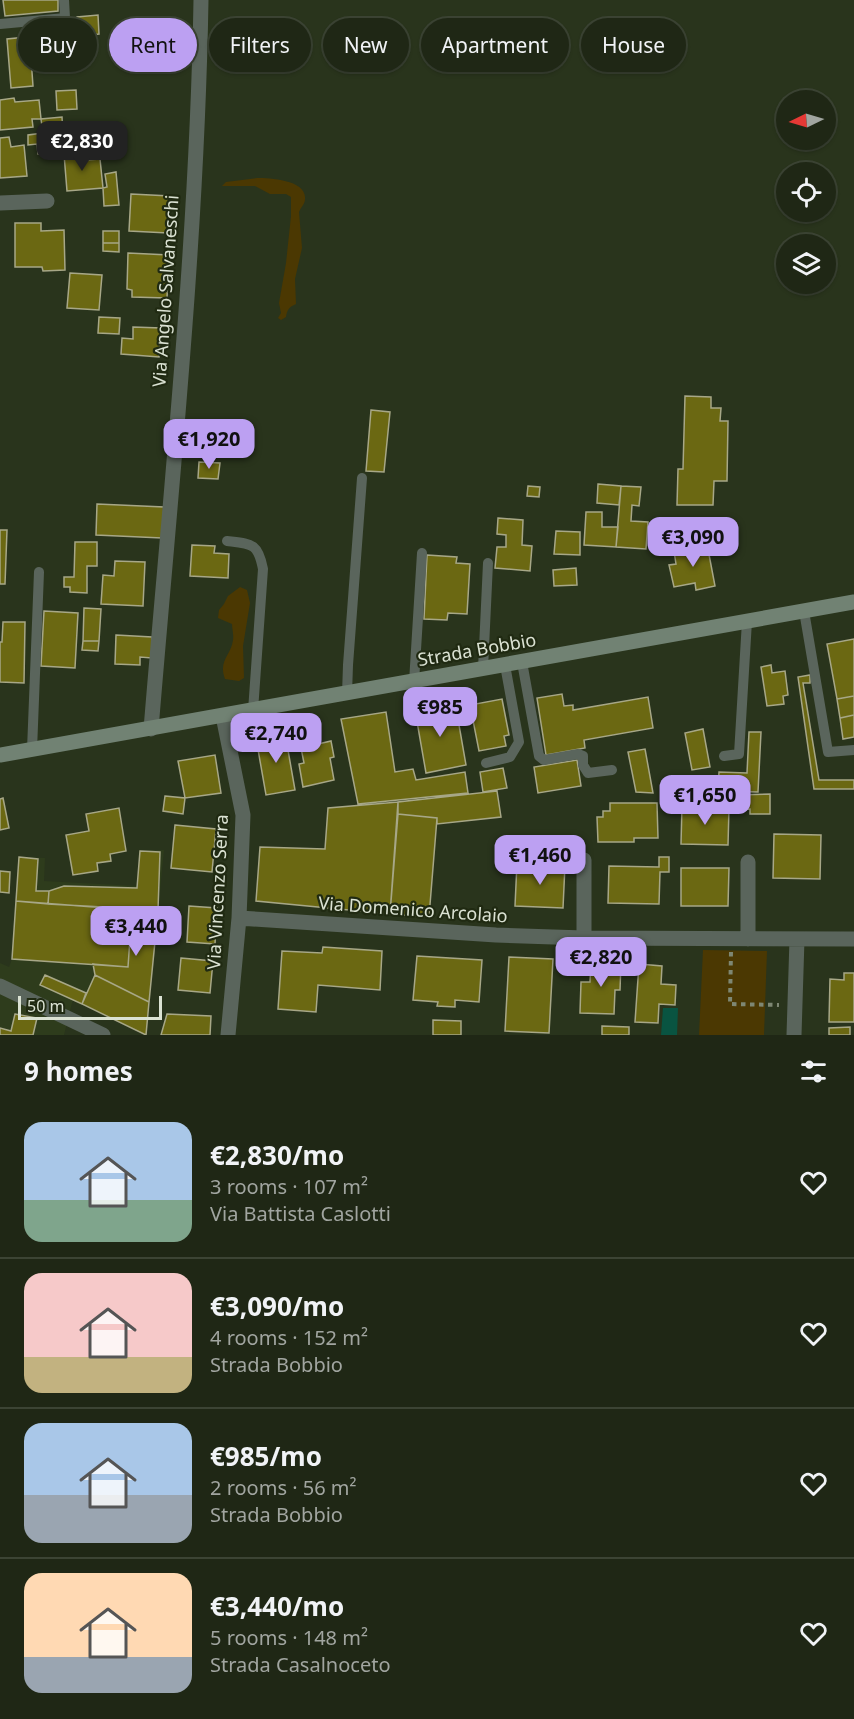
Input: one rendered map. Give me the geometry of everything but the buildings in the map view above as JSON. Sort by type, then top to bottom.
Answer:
[{"type":"main road","name":"Strada Bobbio","points":[[0,755],[854,602]]},
{"type":"street","name":"Via Angelo Salvaneschi","points":[[151,729],[188,284],[200,74],[201,0]]},
{"type":"street","points":[[0,203],[47,201]]},
{"type":"street","name":"Via Vincenzo Serra","points":[[223,716],[243,815],[239,918],[228,1035]]},
{"type":"street","points":[[584,860],[584,938]]},
{"type":"street","points":[[748,862],[748,939]]},
{"type":"street","name":"Via Domenico Arcolaio","points":[[239,918],[496,935],[584,938],[854,939]]},
{"type":"street","points":[[794,1035],[797,939]]},
{"type":"street","points":[[0,986],[103,1035]]},
{"type":"lane","points":[[0,24],[65,18],[64,0]]},
{"type":"lane","points":[[347,694],[362,478]]},
{"type":"lane","points":[[227,542],[247,543],[254,546],[261,555],[264,569],[253,711]]},
{"type":"lane","points":[[414,682],[422,553]]},
{"type":"lane","points":[[483,669],[488,563]]},
{"type":"lane","points":[[32,750],[39,572]]},
{"type":"lane","points":[[804,611],[828,752],[854,750]]},
{"type":"lane","points":[[724,756],[739,754],[747,621]]},
{"type":"lane","points":[[522,662],[539,756],[544,760],[578,754],[583,756],[583,765],[588,773],[612,770]]},
{"type":"lane","points":[[486,763],[510,757],[519,742],[505,665]]},
{"type":"path","points":[[731,938],[730,1004],[795,1005]]},
{"type":"shaded area","points":[[257,178],[287,181],[304,193],[305,201],[299,212],[302,248],[295,279],[296,304],[281,320],[278,318],[281,313],[279,303],[286,263],[291,197],[286,194],[270,194],[255,186],[222,186],[226,182]]},
{"type":"shaded area","points":[[240,587],[247,590],[250,603],[243,646],[244,678],[239,681],[225,679],[223,673],[224,663],[233,640],[232,624],[218,618],[219,610],[228,596]]},
{"type":"shaded area","points":[[139,850],[164,850],[146,1035],[73,999],[64,1035],[0,1035],[0,963],[9,967],[12,959],[19,857],[45,858],[44,881],[137,886]]},
{"type":"shaded area","points":[[703,950],[767,951],[764,1035],[699,1035]]},
{"type":"shaded area","points":[[663,1008],[678,1008],[677,1035],[661,1035]]}]
